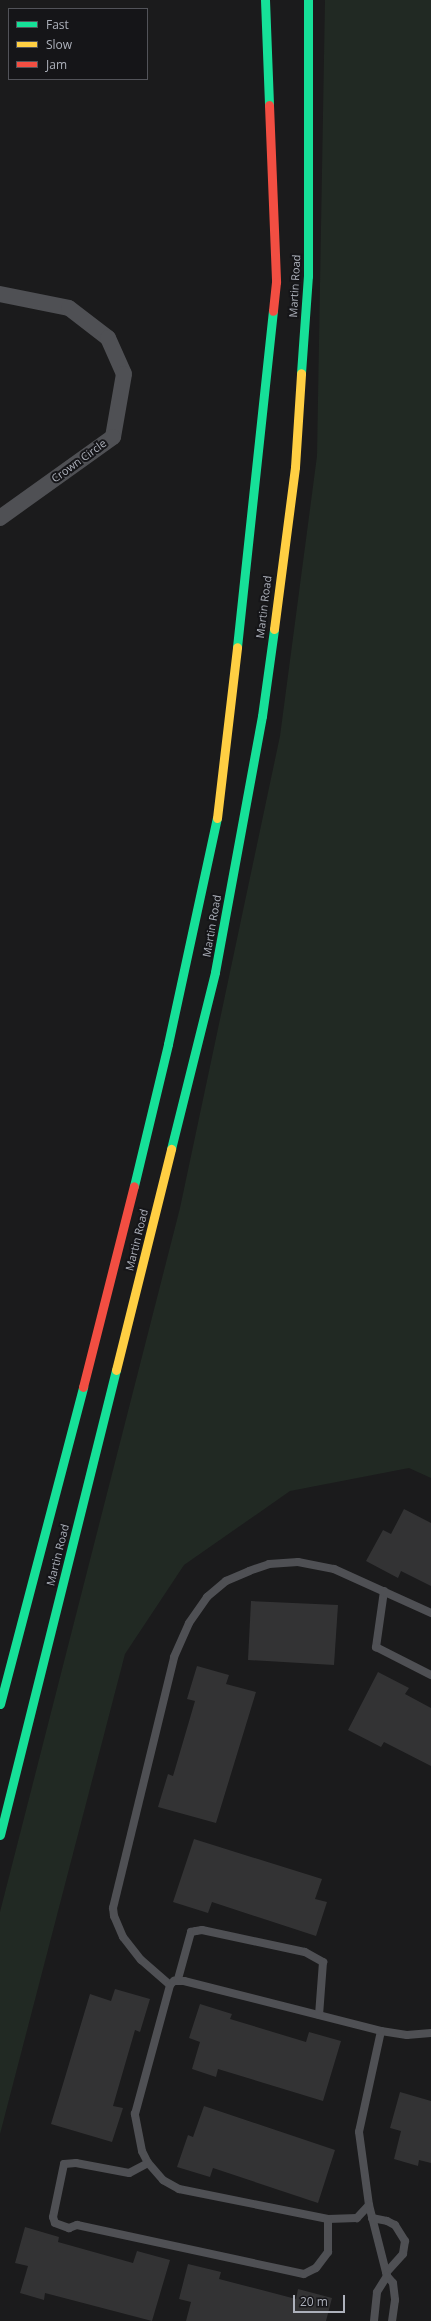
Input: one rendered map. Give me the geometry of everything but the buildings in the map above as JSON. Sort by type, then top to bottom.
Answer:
[{"type":"main road","name":"Martin Road","points":[[0,1704],[106,1302],[168,1044],[218,812],[251,531],[276,282],[266,0]]},
{"type":"main road","name":"Martin Road","points":[[0,1835],[215,972],[262,716],[295,466],[308,276],[310,82],[308,0]]},
{"type":"street","name":"Crown Circle","points":[[0,294],[69,308],[108,338],[124,374],[113,437],[0,518]]},
{"type":"lane","points":[[170,1985],[141,1960],[123,1937],[114,1916],[113,1908],[124,1854],[174,1657],[189,1623],[207,1597],[226,1581],[269,1564],[298,1562],[320,1565],[384,1591],[431,1613]]},
{"type":"lane","points":[[384,1591],[376,1647],[431,1675]]},
{"type":"lane","points":[[319,2015],[323,1962],[305,1952],[202,1930],[191,1932],[178,1980],[170,1985],[135,2114],[142,2151],[148,2163],[163,2180],[179,2189],[328,2219],[357,2218],[369,2205]]},
{"type":"lane","points":[[178,1980],[381,2031],[407,2035],[431,2033]]},
{"type":"lane","points":[[381,2031],[358,2132],[372,2218],[387,2274],[393,2283],[395,2300],[392,2321]]},
{"type":"lane","points":[[148,2163],[129,2172],[76,2163],[64,2164],[53,2217],[55,2223],[69,2228],[77,2225],[304,2274],[316,2268],[328,2252],[328,2219]]},
{"type":"lane","points":[[372,2218],[396,2225],[405,2241],[403,2254],[387,2274],[377,2292],[374,2321]]},
{"type":"shaded area","points":[[325,0],[431,0],[431,1478],[409,1468],[290,1491],[184,1565],[125,1654],[0,2134],[0,1912],[180,1208],[280,736],[317,456]]},
{"type":"traffic: fast","points":[[265,0],[269,105]]},
{"type":"traffic: fast","points":[[301,373],[308,276],[308,0]]},
{"type":"traffic: fast","points":[[237,647],[273,311]]},
{"type":"traffic: fast","points":[[171,1149],[215,972],[262,716],[274,629]]},
{"type":"traffic: fast","points":[[134,1186],[168,1044],[217,818]]},
{"type":"traffic: fast","points":[[0,1835],[116,1370]]},
{"type":"traffic: fast","points":[[0,1704],[83,1387]]},
{"type":"traffic: slow","points":[[274,629],[295,467],[301,373]]},
{"type":"traffic: slow","points":[[217,818],[237,647]]},
{"type":"traffic: slow","points":[[116,1370],[171,1149]]},
{"type":"traffic: jam","points":[[269,105],[276,282],[273,311]]},
{"type":"traffic: jam","points":[[83,1387],[134,1186]]}]
